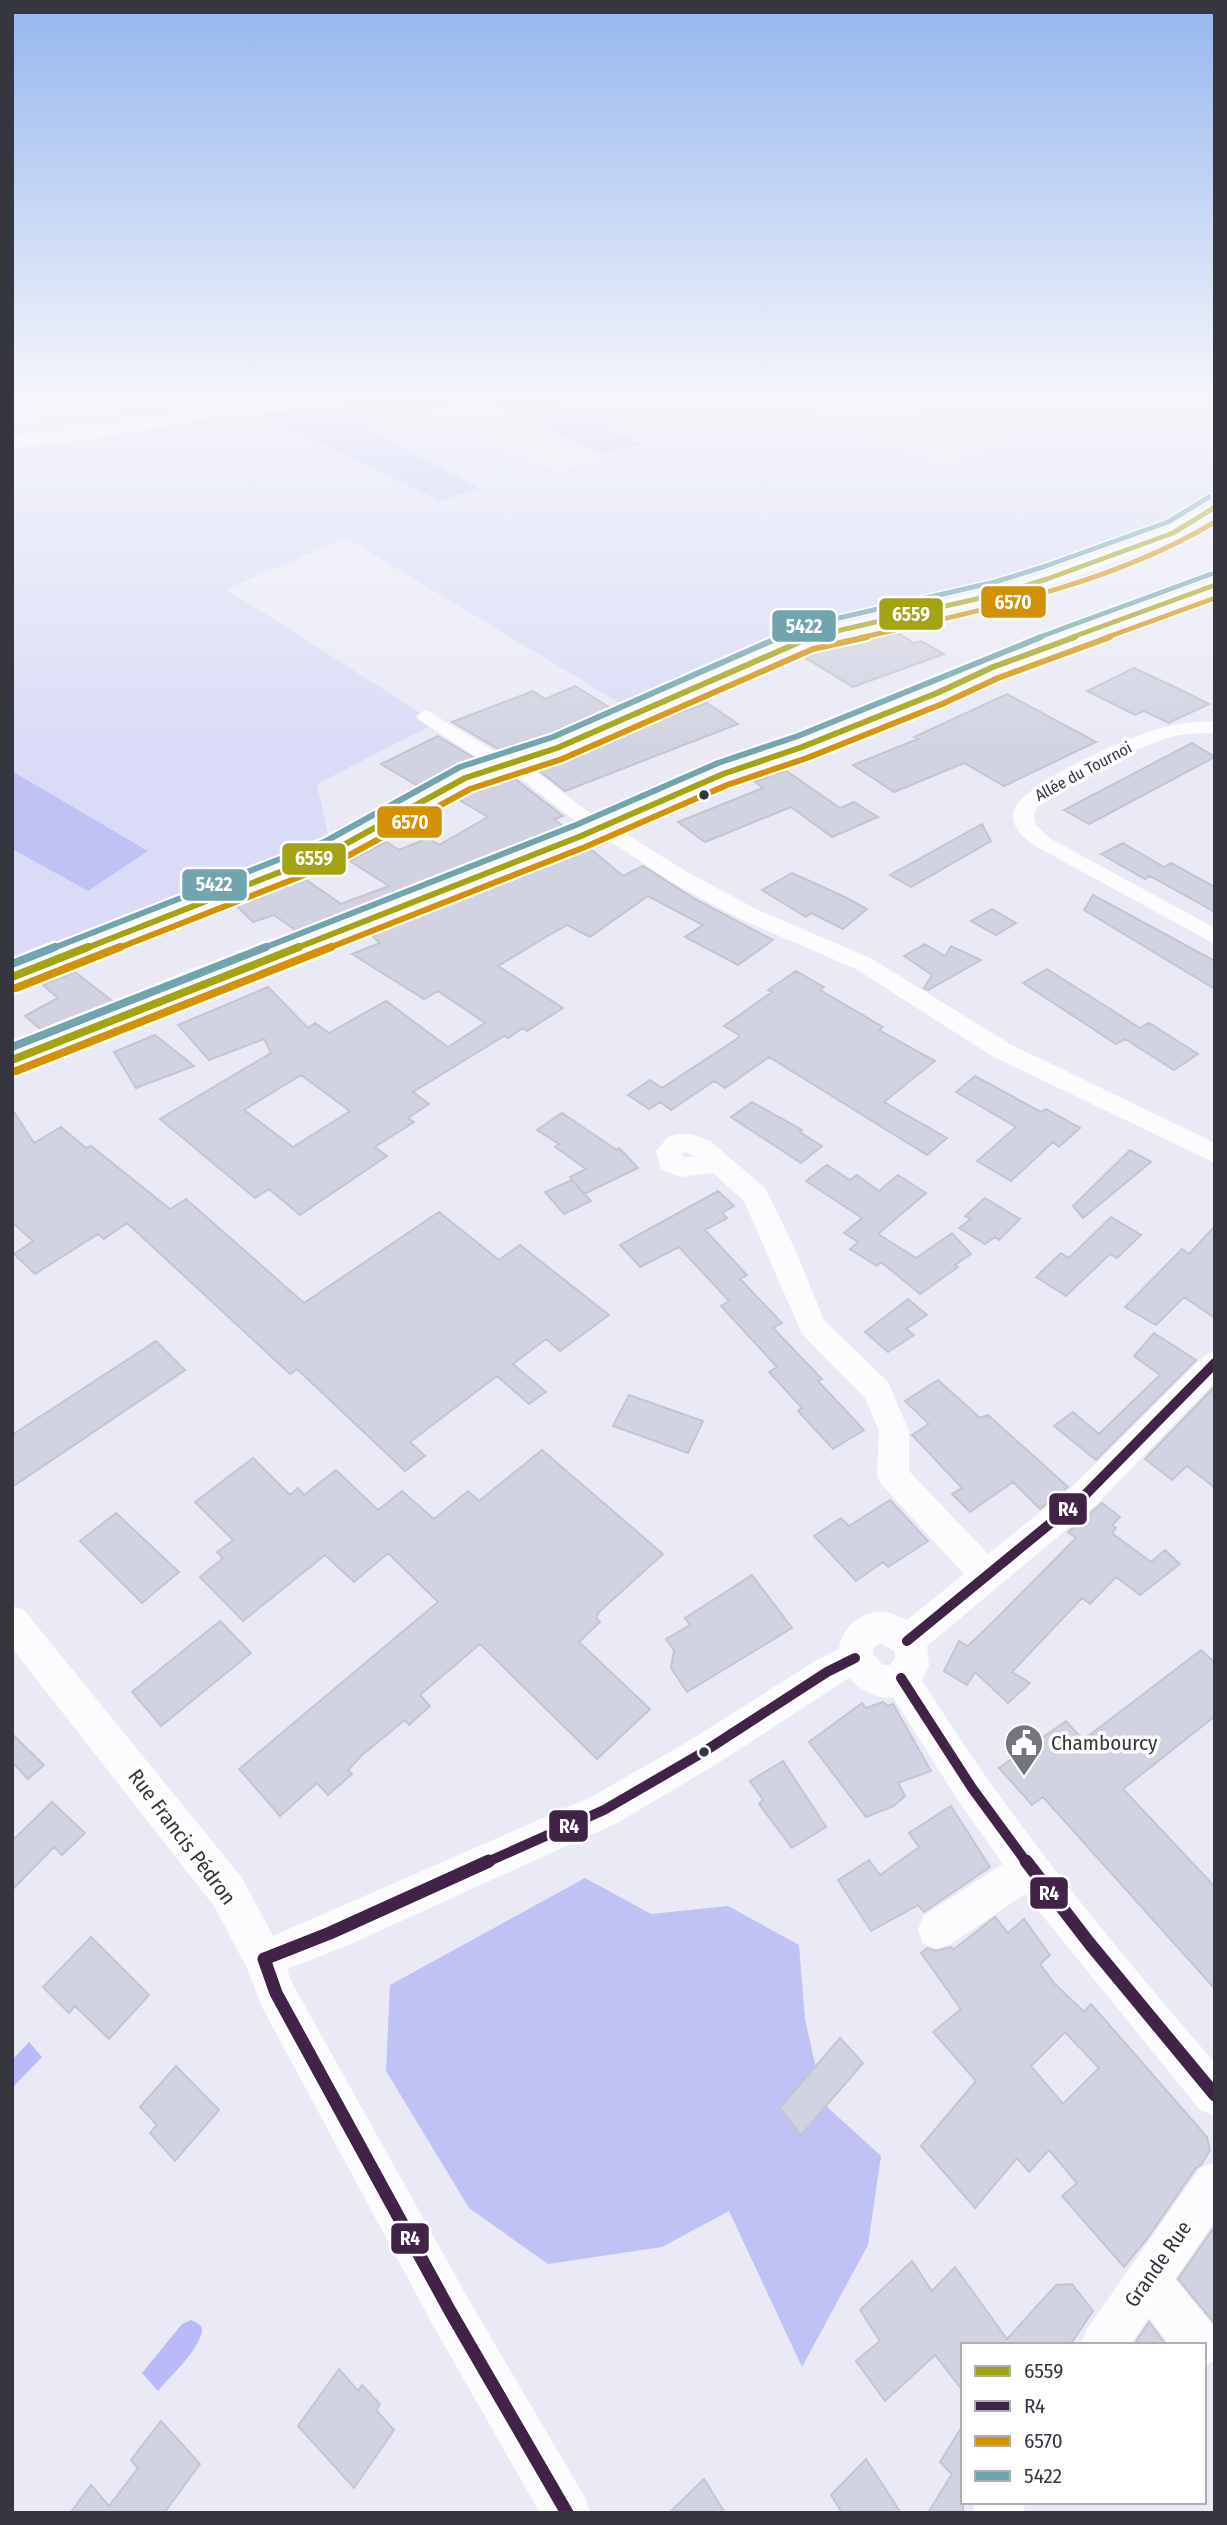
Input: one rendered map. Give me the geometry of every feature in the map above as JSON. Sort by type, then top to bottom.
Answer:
[{"type":"main road","points":[[12,977],[331,852],[465,778],[557,748],[809,638],[998,594],[1047,579],[1173,533],[1204,514]]},
{"type":"main road","points":[[12,1060],[598,829],[723,774],[802,747],[937,693],[993,667],[1215,585]]},
{"type":"street","points":[[426,716],[505,764],[523,771],[598,829],[613,834],[679,877],[748,914],[864,964],[1001,1050],[1215,1154]]},
{"type":"street","name":"Allée du Tournoi","points":[[1215,726],[1172,730],[1148,737],[1037,794],[1026,802],[1023,813],[1025,826],[1031,835],[1215,937]]},
{"type":"street","points":[[718,1163],[755,1195],[781,1249],[812,1326],[877,1391],[894,1431],[893,1476],[987,1576]]},
{"type":"street","points":[[907,1640],[1085,1495],[1215,1363]]},
{"type":"street","name":"Rue Francis Pédron","points":[[12,1620],[228,1892],[264,1959],[276,1993],[450,2311],[567,2513]]},
{"type":"street","points":[[871,1629],[891,1629],[907,1640],[914,1657],[912,1666],[901,1678],[883,1682],[874,1679],[866,1674],[855,1658],[857,1640],[871,1629]]},
{"type":"street","points":[[264,1959],[330,1933],[604,1810],[702,1753],[827,1672],[855,1658]]},
{"type":"street","points":[[901,1678],[989,1818],[1028,1870],[1097,1958],[1215,2095]]},
{"type":"street","points":[[937,1930],[1028,1870]]},
{"type":"street","name":"Grande Rue","points":[[1104,2343],[1215,2183]]},
{"type":"street","points":[[1147,2279],[1197,2343]]},
{"type":"shaded area","points":[[12,514],[1187,514],[1166,528],[944,600],[793,634],[738,655],[628,708],[346,538],[226,589],[436,723],[317,784],[330,844],[17,962],[12,959],[12,849],[88,891],[148,851],[12,771]]},
{"type":"shaded area","points":[[12,771],[148,851],[88,891],[12,849]]},
{"type":"shaded area","points":[[585,1878],[651,1914],[728,1906],[799,1945],[805,2019],[824,2104],[881,2156],[868,2245],[802,2367],[729,2211],[662,2247],[548,2264],[469,2208],[386,2071],[390,1985]]},
{"type":"shaded area","points":[[29,2042],[42,2057],[12,2088],[12,2060]]},
{"type":"shaded area","points":[[191,2320],[201,2327],[199,2339],[190,2355],[158,2391],[142,2373],[182,2324]]},
{"type":"building","points":[[893,630],[914,643],[921,641],[944,654],[853,687],[802,656],[840,642]]},
{"type":"building","points":[[1134,668],[1209,704],[1169,723],[1144,711],[1135,715],[1087,691]]},
{"type":"building","points":[[575,686],[614,710],[546,740],[505,753],[452,722],[533,691],[545,699]]},
{"type":"building","points":[[1007,694],[1096,742],[1004,786],[964,763],[894,792],[853,765],[918,739],[914,737]]},
{"type":"building","points":[[707,703],[738,724],[565,791],[535,767],[568,756],[638,725],[642,727]]},
{"type":"building","points":[[438,736],[479,761],[420,787],[381,764]]},
{"type":"building","points":[[1192,743],[1215,757],[1089,824],[1064,810]]},
{"type":"building","points":[[785,770],[840,808],[854,802],[878,817],[832,837],[791,807],[705,842],[678,822],[763,788],[755,782]]},
{"type":"building","points":[[510,775],[563,816],[554,819],[566,829],[298,932],[274,915],[253,922],[237,906],[305,879],[341,904],[389,886],[350,861],[386,842],[399,850],[428,838],[439,845],[488,817],[456,798],[476,786]]},
{"type":"building","points":[[982,824],[991,841],[911,887],[890,875]]},
{"type":"building","points":[[1123,843],[1164,867],[1171,863],[1215,887],[1215,912],[1150,876],[1145,879],[1101,854]]},
{"type":"building","points":[[587,846],[623,876],[643,866],[695,899],[773,940],[738,965],[685,937],[703,925],[648,896],[590,937],[567,925],[546,937],[498,966],[563,1008],[527,1031],[523,1028],[508,1038],[504,1036],[413,1092],[429,1104],[408,1118],[414,1122],[375,1147],[387,1156],[300,1215],[269,1189],[255,1198],[160,1119],[271,1053],[264,1039],[209,1060],[178,1025],[268,987],[308,1028],[315,1023],[329,1033],[386,1001],[448,1047],[485,1023],[438,991],[424,999],[352,954],[380,943],[369,933]],"holes":[[[301,1075],[350,1111],[293,1147],[244,1110]]]},
{"type":"building","points":[[792,873],[867,909],[843,929],[811,913],[806,917],[762,890]]},
{"type":"building","points":[[1093,895],[1215,961],[1215,989],[1084,910]]},
{"type":"building","points":[[992,909],[1016,923],[996,935],[971,921]]},
{"type":"building","points":[[925,944],[945,956],[951,946],[981,960],[928,990],[924,988],[932,975],[904,956]]},
{"type":"building","points":[[1047,969],[1140,1028],[1149,1023],[1198,1054],[1174,1070],[1125,1039],[1116,1044],[1023,983]]},
{"type":"building","points":[[796,971],[824,987],[820,990],[883,1027],[879,1030],[935,1061],[884,1102],[947,1138],[927,1155],[769,1057],[725,1088],[714,1081],[671,1110],[660,1102],[649,1109],[628,1095],[650,1080],[662,1088],[738,1038],[739,1035],[724,1026],[772,992],[768,990]]},
{"type":"building","points":[[75,972],[116,1004],[44,1032],[25,1016],[58,998],[43,985]]},
{"type":"building","points":[[155,1035],[194,1066],[136,1088],[114,1052]]},
{"type":"building","points":[[975,1076],[1041,1112],[1046,1109],[1080,1128],[1059,1147],[1053,1142],[1011,1181],[977,1161],[1016,1127],[956,1092]]},
{"type":"building","points":[[752,1102],[802,1130],[800,1132],[822,1146],[801,1163],[731,1117]]},
{"type":"building","points":[[12,1109],[34,1143],[61,1127],[86,1148],[91,1146],[170,1209],[186,1199],[304,1303],[439,1212],[499,1260],[520,1245],[609,1315],[560,1351],[546,1339],[513,1364],[546,1392],[529,1404],[497,1376],[410,1442],[425,1456],[405,1471],[297,1369],[290,1374],[127,1223],[104,1239],[98,1234],[35,1274],[14,1254],[33,1241],[12,1222]]},
{"type":"building","points":[[562,1113],[617,1150],[619,1148],[638,1168],[584,1194],[570,1177],[586,1169],[555,1147],[559,1144],[537,1130]]},
{"type":"building","points":[[1130,1150],[1151,1162],[1083,1218],[1073,1206]]},
{"type":"building","points":[[827,1165],[850,1180],[857,1175],[879,1191],[898,1175],[926,1193],[878,1234],[916,1258],[952,1233],[971,1254],[955,1265],[958,1267],[920,1294],[881,1262],[877,1266],[850,1249],[858,1242],[844,1233],[862,1218],[806,1181]]},
{"type":"building","points":[[572,1180],[591,1201],[564,1214],[545,1192]]},
{"type":"building","points":[[718,1191],[734,1206],[722,1213],[727,1218],[705,1230],[747,1275],[740,1279],[782,1323],[773,1328],[822,1379],[818,1381],[864,1430],[833,1449],[798,1411],[802,1408],[769,1372],[777,1367],[721,1306],[729,1301],[679,1247],[640,1267],[620,1245]]},
{"type":"building","points":[[985,1198],[1020,1219],[999,1240],[995,1237],[985,1244],[959,1228],[971,1219],[965,1216]]},
{"type":"building","points":[[1111,1217],[1141,1235],[1117,1258],[1110,1254],[1066,1296],[1036,1277],[1061,1253],[1069,1258]]},
{"type":"building","points":[[1215,1226],[1215,1318],[1184,1297],[1156,1325],[1125,1307],[1182,1249],[1189,1254]]},
{"type":"building","points":[[908,1299],[927,1315],[906,1329],[914,1335],[888,1352],[865,1332]]},
{"type":"building","points":[[1154,1333],[1196,1360],[1096,1460],[1054,1426],[1073,1412],[1099,1434],[1160,1375],[1134,1356]]},
{"type":"building","points":[[156,1341],[185,1370],[12,1487],[12,1435]]},
{"type":"building","points":[[938,1380],[980,1418],[988,1415],[1068,1487],[1040,1509],[1013,1482],[970,1512],[952,1494],[962,1488],[912,1435],[929,1424],[905,1401]]},
{"type":"building","points":[[1215,1386],[1215,1488],[1187,1466],[1172,1480],[1145,1459]]},
{"type":"building","points":[[629,1395],[703,1421],[688,1453],[613,1426]]},
{"type":"building","points":[[542,1450],[663,1554],[599,1612],[596,1618],[600,1622],[579,1642],[650,1709],[597,1759],[480,1644],[420,1695],[430,1706],[409,1725],[405,1720],[362,1755],[348,1770],[352,1774],[328,1795],[317,1783],[280,1816],[239,1769],[438,1602],[388,1553],[354,1582],[325,1555],[243,1621],[200,1577],[223,1558],[217,1552],[233,1540],[195,1502],[253,1458],[290,1495],[298,1488],[304,1495],[336,1470],[378,1510],[402,1491],[434,1519],[468,1491],[479,1501]]},
{"type":"building","points":[[890,1500],[928,1541],[888,1567],[883,1562],[856,1581],[814,1536],[841,1518],[849,1526]]},
{"type":"building","points":[[1102,1503],[1120,1517],[1112,1525],[1116,1528],[1112,1533],[1151,1562],[1165,1550],[1180,1564],[1140,1595],[1116,1577],[1090,1604],[1082,1598],[1012,1672],[1030,1683],[1008,1703],[975,1672],[967,1685],[944,1671],[959,1641],[968,1646],[1076,1538],[1068,1532]]},
{"type":"building","points":[[116,1513],[179,1572],[142,1603],[80,1541]]},
{"type":"building","points":[[752,1575],[792,1628],[687,1692],[671,1668],[674,1650],[666,1639],[690,1625],[685,1618]]},
{"type":"building","points":[[220,1621],[251,1653],[161,1726],[132,1692]]},
{"type":"building","points":[[1201,1650],[1215,1663],[1215,1716],[1123,1789],[1215,1887],[1215,1989],[1043,1797],[1032,1805],[999,1768],[1066,1721],[1083,1740]]},
{"type":"building","points":[[883,1702],[888,1706],[893,1704],[931,1771],[898,1783],[905,1796],[894,1806],[866,1817],[809,1742],[862,1703],[866,1708]]},
{"type":"building","points":[[12,1734],[44,1765],[28,1779],[12,1762]]},
{"type":"building","points":[[783,1761],[826,1827],[792,1848],[759,1804],[763,1800],[750,1781]]},
{"type":"building","points":[[52,1802],[85,1833],[62,1855],[54,1847],[12,1890],[12,1841]]},
{"type":"building","points":[[951,1806],[990,1867],[924,1912],[918,1905],[871,1931],[838,1880],[869,1860],[880,1875],[919,1847],[909,1833]]},
{"type":"building","points":[[995,1917],[1008,1933],[1024,1919],[1050,1955],[1040,1964],[1054,1983],[1084,2012],[1091,2004],[1207,2137],[1210,2150],[1201,2165],[1196,2168],[1147,2239],[1124,2267],[1062,2196],[1077,2183],[1049,2150],[1029,2172],[1017,2158],[975,2208],[921,2146],[976,2081],[933,2032],[961,2009],[921,1953],[927,1948],[936,1951],[951,1947],[953,1950]],"holes":[[[1065,2032],[1099,2068],[1063,2104],[1031,2066]]]},
{"type":"building","points":[[91,1937],[149,1995],[109,2039],[75,2006],[69,2013],[43,1987]]},
{"type":"building","points":[[840,2038],[863,2063],[801,2135],[780,2108]]},
{"type":"building","points":[[176,2066],[219,2110],[175,2161],[150,2133],[157,2125],[140,2107]]},
{"type":"building","points":[[1215,2226],[1215,2324],[1178,2279]]},
{"type":"building","points":[[912,2261],[932,2291],[955,2267],[1007,2339],[1056,2285],[1072,2284],[1093,2311],[1071,2343],[961,2343],[961,2388],[935,2355],[885,2401],[856,2361],[880,2341],[860,2310]]},
{"type":"building","points":[[1149,2322],[1165,2343],[1138,2343],[1136,2341]]},
{"type":"building","points":[[339,2369],[358,2391],[362,2385],[380,2404],[376,2410],[394,2430],[354,2488],[298,2426]]},
{"type":"building","points":[[161,2421],[200,2464],[164,2513],[70,2513],[91,2485],[109,2506],[138,2468],[131,2460]]},
{"type":"building","points":[[961,2428],[963,2513],[928,2513],[952,2474],[940,2462]]},
{"type":"building","points":[[866,2459],[901,2513],[842,2513],[831,2495]]},
{"type":"building","points":[[704,2479],[725,2513],[669,2513]]},
{"type":"transit line","name":"5422","points":[[12,964],[326,841],[460,767],[553,737],[804,626],[995,582],[1168,522],[1181,514]]},
{"type":"transit line","name":"6559","points":[[12,977],[331,852],[465,778],[557,748],[809,637],[998,594],[1047,579],[1173,533],[1204,514]]},
{"type":"transit line","name":"6570","points":[[16,988],[335,863],[470,789],[562,759],[813,649],[1001,606],[1051,591],[1177,545],[1215,522]]},
{"type":"transit line","name":"5422","points":[[12,1047],[576,825],[718,763],[798,736],[989,656],[1211,574]]},
{"type":"transit line","name":"6559","points":[[12,1060],[581,836],[723,774],[802,747],[937,693],[993,667],[1215,585]]},
{"type":"transit line","name":"6570","points":[[16,1071],[585,847],[727,785],[807,758],[942,704],[998,678],[1215,598]]},
{"type":"transit line","name":"R4","points":[[907,1641],[1085,1495],[1215,1363]]},
{"type":"transit line","name":"R4","points":[[264,1959],[330,1933],[604,1810],[702,1753],[827,1672],[855,1658]]},
{"type":"transit line","name":"R4","points":[[901,1678],[972,1788],[1049,1893],[1215,2095]]},
{"type":"transit line","name":"R4","points":[[264,1959],[276,1993],[450,2311],[567,2513]]},
{"type":"place","name":"Chambourcy","points":[[1024,1777]]}]
